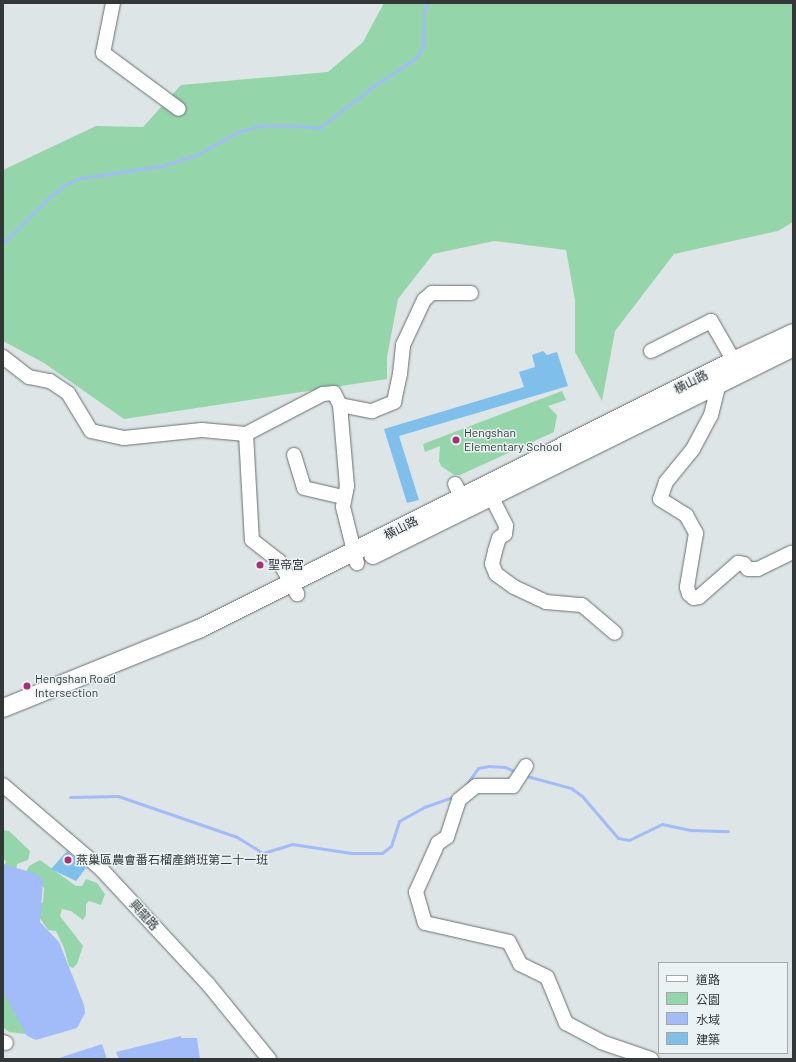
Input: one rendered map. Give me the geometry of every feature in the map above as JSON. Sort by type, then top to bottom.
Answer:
[{"type":"main road","name":"橫山路","points":[[3,720],[203,639],[295,588],[356,557],[461,497],[737,366],[793,333]]},
{"type":"main road","name":"橫山路","points":[[461,497],[492,498],[719,383],[737,366],[793,347]]},
{"type":"main road","name":"橫山路","points":[[3,708],[295,588]]},
{"type":"street","points":[[113,3],[103,54],[179,108]]},
{"type":"street","points":[[340,405],[372,411],[394,402],[400,374],[403,345],[424,300],[432,293],[471,293]]},
{"type":"street","points":[[651,351],[711,320],[737,366]]},
{"type":"street","points":[[3,357],[29,377],[50,381],[68,392],[91,431],[124,438],[202,430],[246,434],[323,394],[334,393],[340,405],[347,486],[343,497],[342,507],[356,557]]},
{"type":"street","points":[[719,383],[711,415],[693,449],[666,482],[660,499],[686,515],[696,533],[687,587],[689,594],[694,598],[699,597],[738,563],[744,564],[748,568],[758,569],[791,553]]},
{"type":"street","points":[[246,434],[252,540],[272,554],[295,588]]},
{"type":"street","points":[[294,455],[304,488],[343,497]]},
{"type":"street","points":[[492,498],[506,526],[505,534],[499,538],[492,564],[496,574],[514,587],[546,602],[582,605],[615,633]]},
{"type":"street","points":[[526,766],[513,786],[476,786],[459,800],[447,837],[438,843],[416,892],[424,923],[509,942],[520,964],[547,977],[555,991],[566,1023],[601,1042],[651,1059]]},
{"type":"street","name":"興龍路","points":[[3,785],[102,870],[208,984],[269,1059]]},
{"type":"green space","points":[[384,3],[793,3],[793,222],[778,231],[674,254],[615,331],[602,401],[575,352],[575,300],[566,250],[494,241],[433,254],[398,299],[387,357],[387,379],[124,419],[44,363],[3,341],[3,170],[96,126],[143,127],[181,85],[328,72],[363,42]]},
{"type":"green space","points":[[562,391],[566,400],[548,406],[557,415],[554,432],[460,475],[454,475],[441,466],[439,461],[440,446],[425,452],[423,444]]},
{"type":"green space","points":[[3,830],[9,831],[30,851],[28,860],[17,864],[16,871],[3,868],[6,862],[3,858]]},
{"type":"green space","points":[[40,860],[76,886],[82,886],[86,879],[97,883],[105,894],[101,905],[89,901],[86,904],[86,915],[83,920],[71,911],[62,909],[60,916],[83,946],[77,964],[73,968],[69,966],[64,948],[56,931],[48,930],[37,914],[38,906],[43,902],[44,888],[26,872],[29,866]]},
{"type":"green space","points":[[3,987],[33,1035],[9,1032],[3,1027]]},
{"type":"water","points":[[3,864],[37,874],[43,881],[40,922],[59,942],[84,1005],[85,1013],[77,1028],[36,1040],[27,1036],[3,992]]},
{"type":"water","points":[[181,1036],[181,1038],[197,1038],[200,1059],[119,1059],[116,1052]]},
{"type":"water","points":[[102,1044],[107,1059],[56,1059]]},
{"type":"building","points":[[543,351],[547,355],[557,352],[568,386],[399,436],[419,500],[407,503],[384,429],[524,387],[519,372],[535,367],[532,355]]},
{"type":"building","name":"燕巢區農會番石榴產銷班第二十一班","points":[[67,851],[86,868],[76,881],[51,869]]},
{"type":"waterway","points":[[3,243],[44,202],[63,186],[80,178],[162,166],[198,154],[238,132],[259,126],[286,125],[319,128],[375,85],[416,58],[423,47],[424,9],[428,3]]},
{"type":"waterway","points":[[464,788],[478,768],[489,766],[505,767],[516,772]]},
{"type":"waterway","points":[[523,775],[571,788],[582,796],[618,838],[629,840],[662,824],[691,830],[728,831]]},
{"type":"waterway","points":[[70,797],[118,796],[237,837],[263,853],[292,844],[351,853],[382,853],[391,846],[399,821],[424,807],[456,796]]},
{"type":"place","name":"Hengshan Elementary School","points":[[456,440]]},
{"type":"place","name":"聖帝宮","points":[[260,565]]},
{"type":"place","name":"Hengshan Road Intersection","points":[[27,686]]},
{"type":"place","name":"燕巢區農會番石榴產銷班第二十一班","points":[[68,860]]}]
